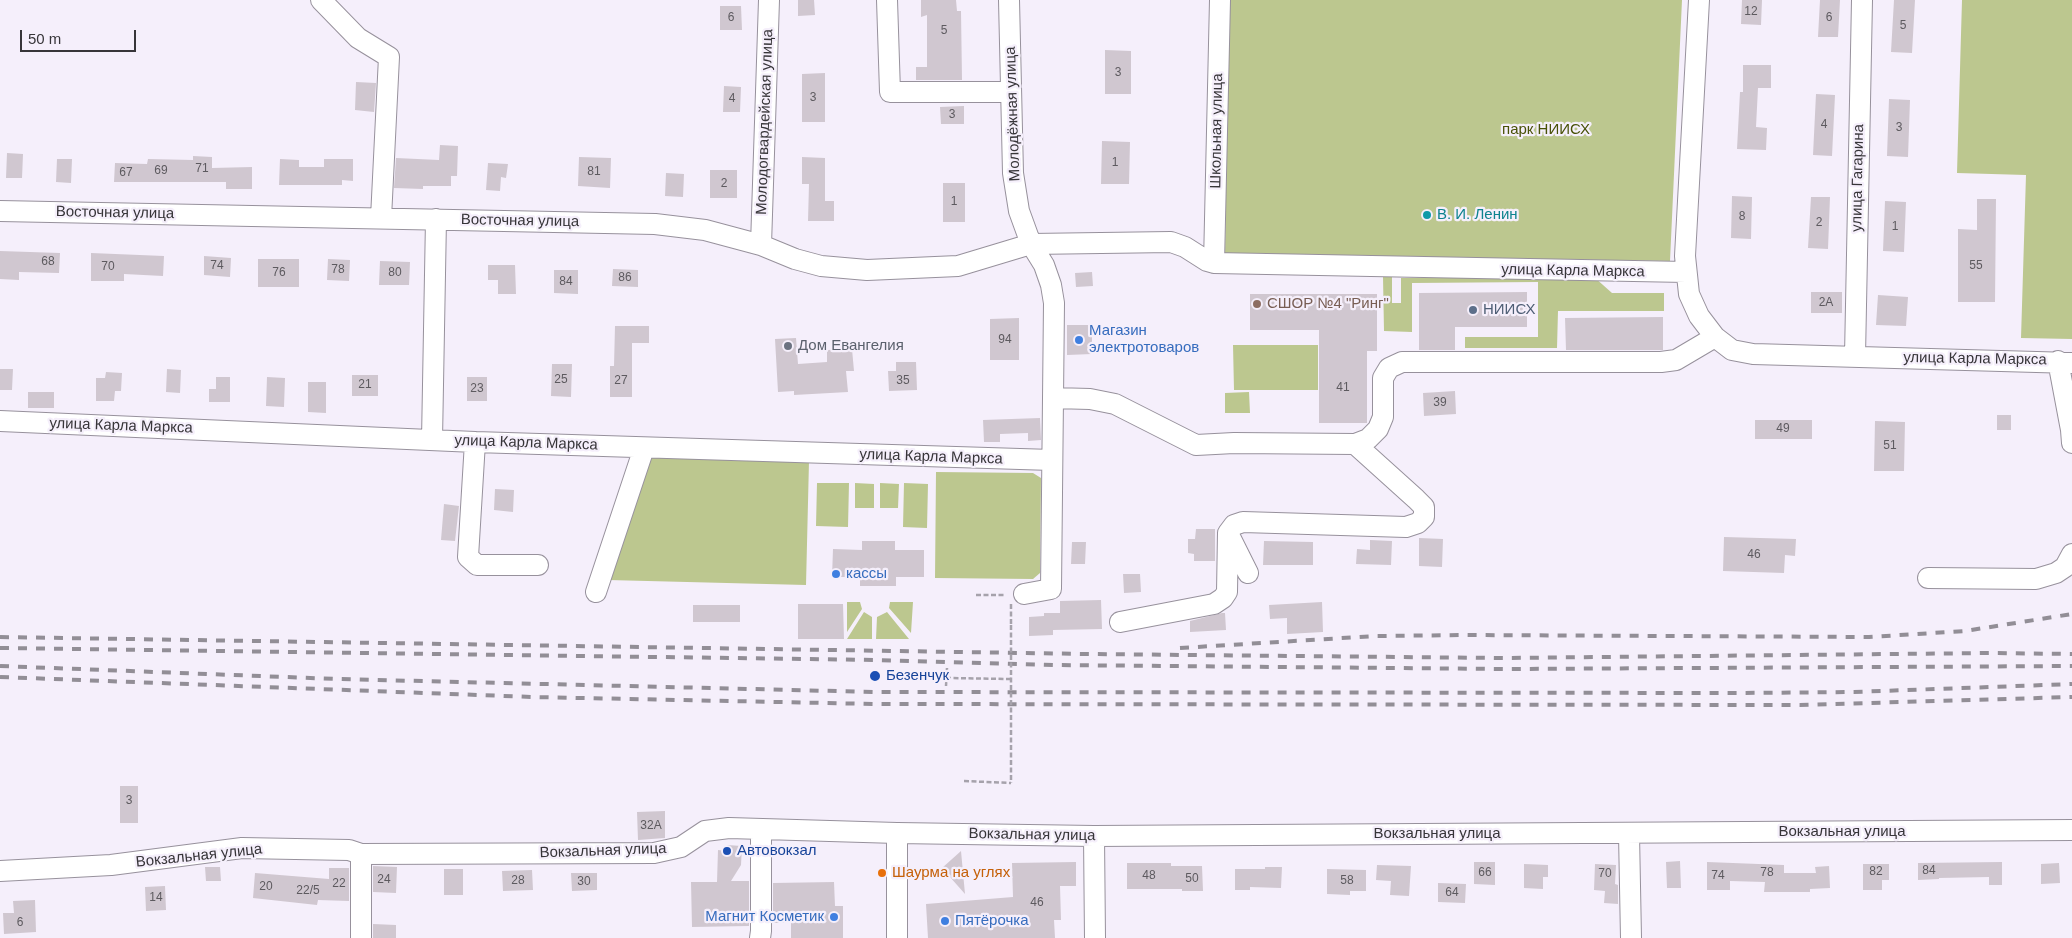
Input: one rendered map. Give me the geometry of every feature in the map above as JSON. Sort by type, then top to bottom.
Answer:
[{"type":"street","points":[[321,0],[358,38],[389,57],[381,218]]},
{"type":"street","name":"Молодогвардейская улица","points":[[760,245],[769,0]]},
{"type":"street","points":[[887,0],[890,92],[1011,92]]},
{"type":"street","name":"Молодёжная улица","points":[[1009,0],[1013,173],[1019,211],[1031,244],[1044,265],[1051,284],[1054,303],[1050,589],[1024,594]]},
{"type":"street","name":"Школьная улица","points":[[1214,263],[1220,0]]},
{"type":"street","points":[[1686,272],[1684,256],[1699,0]]},
{"type":"street","name":"улица Гагарина","points":[[1855,356],[1862,0]]},
{"type":"street","name":"Восточная улица","points":[[0,211],[436,218],[655,224],[705,230],[760,245],[795,259],[821,266],[867,270],[958,266],[1031,244]]},
{"type":"street","points":[[432,440],[436,218]]},
{"type":"street","name":"улица Карла Маркса","points":[[1031,244],[1171,242],[1186,247],[1207,261],[1214,263],[1686,272],[1689,294],[1698,316],[1715,337],[1732,350],[1743,354],[2065,362]]},
{"type":"street","points":[[1053,398],[1090,399],[1115,404],[1196,445],[1234,443],[1355,444],[1368,439],[1378,429],[1383,417],[1383,378],[1389,368],[1402,362],[1661,362],[1676,360],[1715,337]]},
{"type":"street","points":[[2065,362],[2072,444]]},
{"type":"street","name":"улица Карла Маркса","points":[[0,421],[475,442],[1052,460]]},
{"type":"street","points":[[475,442],[468,557],[477,565],[538,565]]},
{"type":"street","points":[[1120,622],[1214,604],[1223,598],[1226,592],[1228,533],[1234,525],[1242,522],[1406,527],[1418,523],[1424,517],[1424,508],[1355,444]]},
{"type":"street","points":[[596,592],[644,448]]},
{"type":"street","points":[[1228,533],[1248,573]]},
{"type":"street","points":[[1928,578],[2036,579],[2056,573],[2065,566],[2072,554]]},
{"type":"street","name":"Вокзальная улица","points":[[0,871],[111,864],[242,848],[349,850],[360,854],[654,853],[680,847],[697,834],[713,829],[1094,836],[2072,830]]},
{"type":"street","points":[[760,829],[760,938]]},
{"type":"street","points":[[897,833],[897,938]]},
{"type":"street","points":[[1629,834],[1631,938]]},
{"type":"street","points":[[1094,836],[1095,938]]},
{"type":"street","points":[[360,854],[361,938]]},
{"type":"path","points":[[964,781],[1011,783],[1010,595],[976,595]]},
{"type":"path","points":[[946,668],[946,686]]},
{"type":"path","points":[[946,678],[1010,679]]},
{"type":"green space","name":"парк НИИСХ","points":[[1229,0],[1682,0],[1670,261],[1225,254]]},
{"type":"green space","points":[[1962,0],[2072,0],[2072,339],[2021,338],[2026,175],[1957,173]]},
{"type":"green space","points":[[1383,277],[1392,277],[1392,303],[1401,303],[1401,278],[1594,277],[1612,293],[1664,293],[1664,311],[1558,311],[1557,348],[1465,348],[1465,337],[1538,337],[1538,282],[1412,283],[1412,332],[1384,331]]},
{"type":"green space","points":[[1233,345],[1318,345],[1318,390],[1234,390]]},
{"type":"green space","points":[[1249,392],[1250,413],[1225,413],[1225,393]]},
{"type":"green space","points":[[650,456],[809,461],[806,585],[608,580]]},
{"type":"green space","points":[[936,472],[1033,473],[1041,478],[1040,573],[1033,579],[935,578]]},
{"type":"green space","points":[[817,483],[849,483],[848,527],[816,526]]},
{"type":"green space","points":[[855,483],[874,484],[874,508],[855,508]]},
{"type":"green space","points":[[880,483],[899,484],[898,508],[880,508]]},
{"type":"green space","points":[[904,483],[928,484],[927,528],[903,527]]},
{"type":"green space","points":[[847,602],[860,602],[862,609],[847,632]]},
{"type":"green space","points":[[890,602],[913,602],[911,633],[889,608]]},
{"type":"green space","points":[[864,612],[872,617],[872,639],[847,639]]},
{"type":"green space","points":[[887,612],[909,639],[876,639],[877,617]]},
{"type":"building","points":[[798,0],[814,0],[815,15],[798,16]]},
{"type":"building","points":[[921,0],[956,0],[957,11],[961,11],[962,80],[916,80],[916,67],[927,67],[927,15],[921,17]]},
{"type":"building","points":[[1742,0],[1762,0],[1761,25],[1741,24]]},
{"type":"building","points":[[1820,0],[1840,0],[1838,37],[1818,37]]},
{"type":"building","points":[[1894,0],[1915,0],[1912,53],[1891,52]]},
{"type":"building","points":[[720,6],[741,6],[742,30],[720,30]]},
{"type":"building","points":[[1105,50],[1131,51],[1131,94],[1105,94]]},
{"type":"building","points":[[1743,65],[1771,65],[1771,88],[1758,88],[1756,127],[1767,128],[1766,150],[1737,149],[1740,92],[1743,92]]},
{"type":"building","points":[[825,73],[825,122],[802,122],[802,74]]},
{"type":"building","points":[[356,82],[376,83],[374,112],[355,110]]},
{"type":"building","points":[[724,86],[741,87],[740,112],[723,112]]},
{"type":"building","points":[[1816,94],[1835,95],[1832,156],[1813,155]]},
{"type":"building","points":[[1889,99],[1910,100],[1908,157],[1887,156]]},
{"type":"building","points":[[964,106],[964,124],[941,124],[940,107]]},
{"type":"building","points":[[1102,141],[1130,142],[1129,184],[1101,184]]},
{"type":"building","points":[[440,145],[458,146],[457,176],[451,176],[451,186],[423,186],[423,189],[394,188],[396,158],[439,160]]},
{"type":"building","points":[[7,153],[23,154],[22,178],[6,178]]},
{"type":"building","points":[[193,156],[212,157],[212,168],[252,167],[252,189],[226,189],[226,182],[114,182],[115,163],[147,164],[148,159],[193,160]]},
{"type":"building","points":[[579,157],[611,158],[610,188],[578,186]]},
{"type":"building","points":[[802,157],[825,158],[825,201],[834,201],[834,221],[808,221],[809,184],[802,184]]},
{"type":"building","points":[[57,159],[72,159],[71,183],[56,182]]},
{"type":"building","points":[[280,159],[299,160],[299,167],[324,167],[324,159],[353,159],[353,181],[342,180],[342,185],[279,185]]},
{"type":"building","points":[[488,163],[508,164],[506,178],[501,177],[500,191],[486,190]]},
{"type":"building","points":[[710,170],[737,170],[737,198],[710,198]]},
{"type":"building","points":[[666,173],[684,174],[683,197],[665,196]]},
{"type":"building","points":[[943,183],[965,183],[965,222],[943,222]]},
{"type":"building","points":[[1732,196],[1752,197],[1751,239],[1731,238]]},
{"type":"building","points":[[1811,197],[1830,197],[1828,249],[1808,248]]},
{"type":"building","points":[[1977,199],[1996,199],[1995,302],[1958,302],[1958,229],[1977,230]]},
{"type":"building","points":[[1885,201],[1906,202],[1904,252],[1883,251]]},
{"type":"building","points":[[0,251],[60,253],[59,273],[19,272],[19,280],[0,279]]},
{"type":"building","points":[[91,253],[164,256],[163,276],[124,274],[124,281],[91,281]]},
{"type":"building","points":[[204,256],[231,258],[230,277],[204,275]]},
{"type":"building","points":[[258,259],[299,259],[299,287],[258,287]]},
{"type":"building","points":[[328,259],[350,260],[349,281],[327,280]]},
{"type":"building","points":[[380,261],[410,262],[409,285],[379,285]]},
{"type":"building","points":[[488,265],[515,265],[516,294],[498,294],[498,280],[488,280]]},
{"type":"building","points":[[613,269],[638,270],[638,287],[612,286]]},
{"type":"building","points":[[554,270],[578,270],[578,294],[554,293]]},
{"type":"building","points":[[1092,272],[1093,286],[1076,287],[1075,273]]},
{"type":"building","name":"НИИСХ","points":[[1527,292],[1527,327],[1455,327],[1455,350],[1419,350],[1419,293]]},
{"type":"building","points":[[1811,292],[1842,292],[1842,313],[1811,313]]},
{"type":"building","points":[[1250,294],[1377,294],[1377,351],[1367,351],[1367,423],[1319,423],[1319,330],[1250,330]]},
{"type":"building","points":[[1878,295],[1908,297],[1906,326],[1876,325]]},
{"type":"building","points":[[1663,317],[1663,350],[1566,350],[1565,318]]},
{"type":"building","points":[[1019,318],[1019,360],[990,360],[990,319]]},
{"type":"building","name":"Магазин электротоваров","points":[[1067,325],[1092,325],[1092,354],[1067,355]]},
{"type":"building","points":[[615,326],[649,326],[649,343],[632,343],[632,397],[610,397],[610,366],[614,366]]},
{"type":"building","points":[[796,338],[798,364],[827,362],[827,350],[852,349],[854,371],[846,371],[848,392],[794,395],[794,391],[778,392],[775,339]]},
{"type":"building","points":[[896,362],[916,362],[917,390],[889,391],[888,371],[896,371]]},
{"type":"building","points":[[552,364],[572,364],[571,397],[551,396]]},
{"type":"building","points":[[0,369],[13,369],[12,390],[0,390]]},
{"type":"building","points":[[167,369],[181,370],[180,393],[166,392]]},
{"type":"building","points":[[106,372],[122,373],[121,391],[115,391],[114,401],[96,401],[96,378],[105,378]]},
{"type":"building","points":[[352,375],[378,375],[378,396],[352,396]]},
{"type":"building","points":[[216,377],[230,377],[230,402],[209,402],[209,389],[216,389]]},
{"type":"building","points":[[267,377],[285,378],[284,407],[266,406]]},
{"type":"building","points":[[467,377],[487,377],[487,401],[467,401]]},
{"type":"building","points":[[308,382],[326,382],[326,413],[308,412]]},
{"type":"building","points":[[1455,391],[1456,414],[1424,416],[1423,393]]},
{"type":"building","points":[[28,392],[54,392],[54,408],[28,408]]},
{"type":"building","points":[[1997,415],[2011,415],[2011,430],[1997,430]]},
{"type":"building","points":[[1040,418],[1041,440],[1028,441],[1028,433],[1000,434],[1000,442],[984,442],[983,420]]},
{"type":"building","points":[[1755,420],[1812,420],[1812,439],[1755,439]]},
{"type":"building","points":[[1875,421],[1905,422],[1904,471],[1874,471]]},
{"type":"building","points":[[495,489],[514,490],[513,512],[494,510]]},
{"type":"building","points":[[444,504],[459,506],[455,541],[441,540]]},
{"type":"building","points":[[1196,529],[1215,529],[1215,561],[1194,561],[1194,554],[1188,553],[1188,539],[1195,539]]},
{"type":"building","points":[[1724,537],[1796,539],[1795,556],[1785,555],[1784,573],[1723,571]]},
{"type":"building","points":[[1419,538],[1443,539],[1442,567],[1419,566]]},
{"type":"building","points":[[1370,540],[1392,541],[1391,565],[1356,564],[1357,549],[1370,550]]},
{"type":"building","points":[[862,541],[895,541],[895,550],[924,550],[924,577],[896,577],[896,586],[860,586],[860,577],[832,577],[833,549],[862,550]]},
{"type":"building","points":[[1264,541],[1313,542],[1313,565],[1263,565]]},
{"type":"building","points":[[1072,542],[1086,542],[1085,564],[1071,564]]},
{"type":"building","points":[[1123,574],[1140,574],[1141,592],[1124,593]]},
{"type":"building","points":[[1101,600],[1102,629],[1053,630],[1053,635],[1029,636],[1029,617],[1044,616],[1044,613],[1060,613],[1060,601]]},
{"type":"building","points":[[1322,602],[1323,632],[1287,634],[1287,618],[1270,619],[1269,605]]},
{"type":"building","points":[[798,604],[843,604],[844,639],[798,639]]},
{"type":"building","points":[[693,605],[740,605],[740,622],[693,622]]},
{"type":"building","points":[[1225,613],[1226,630],[1190,632],[1190,621]]},
{"type":"building","points":[[120,786],[138,786],[138,823],[120,823]]},
{"type":"building","points":[[665,811],[665,838],[638,840],[637,812]]},
{"type":"building","points":[[727,845],[742,846],[741,865],[731,881],[749,881],[749,926],[692,927],[691,882],[717,882],[718,850],[727,851]]},
{"type":"building","points":[[961,851],[965,894],[942,868]]},
{"type":"building","points":[[1680,861],[1681,888],[1667,888],[1666,862]]},
{"type":"building","points":[[1076,862],[1076,886],[1060,886],[1061,920],[1054,920],[1055,938],[928,938],[926,904],[1013,897],[1012,863]]},
{"type":"building","points":[[1474,862],[1495,862],[1495,885],[1474,884]]},
{"type":"building","points":[[1707,862],[1784,865],[1784,873],[1816,873],[1815,867],[1829,866],[1830,888],[1810,889],[1810,892],[1764,892],[1765,882],[1730,881],[1730,890],[1707,890]]},
{"type":"building","points":[[2002,862],[2002,885],[1989,885],[1989,877],[1918,880],[1918,863]]},
{"type":"building","points":[[1127,863],[1171,863],[1171,866],[1202,866],[1203,891],[1127,889]]},
{"type":"building","points":[[2059,863],[2060,883],[2041,884],[2041,864]]},
{"type":"building","points":[[1524,864],[1548,865],[1548,877],[1543,877],[1543,889],[1524,888]]},
{"type":"building","points":[[1595,864],[1616,865],[1615,884],[1618,885],[1618,904],[1604,903],[1605,891],[1594,890]]},
{"type":"building","points":[[1863,864],[1889,864],[1889,880],[1882,880],[1882,890],[1863,890]]},
{"type":"building","points":[[1377,865],[1411,866],[1409,896],[1390,895],[1391,881],[1376,880]]},
{"type":"building","points":[[373,866],[397,867],[396,893],[373,892]]},
{"type":"building","points":[[205,867],[220,867],[221,881],[206,881]]},
{"type":"building","points":[[1265,867],[1282,867],[1281,888],[1250,887],[1250,890],[1235,890],[1235,869],[1265,869]]},
{"type":"building","points":[[329,868],[349,868],[349,901],[318,900],[317,905],[253,898],[255,873],[329,879]]},
{"type":"building","points":[[444,869],[463,869],[463,895],[444,895]]},
{"type":"building","points":[[1327,869],[1366,870],[1366,891],[1350,891],[1350,895],[1327,894]]},
{"type":"building","points":[[532,870],[533,890],[503,891],[502,871]]},
{"type":"building","points":[[571,873],[597,873],[597,890],[572,891]]},
{"type":"building","points":[[834,882],[835,906],[843,906],[843,938],[791,938],[791,923],[773,923],[773,883]]},
{"type":"building","points":[[1438,883],[1466,884],[1465,903],[1438,902]]},
{"type":"building","points":[[165,886],[166,910],[146,911],[145,887]]},
{"type":"building","points":[[35,900],[36,932],[4,934],[3,913],[14,913],[13,901]]},
{"type":"building","points":[[373,924],[396,925],[396,938],[373,938]]},
{"type":"railway","points":[[1180,648],[1376,636],[1869,637],[1965,631],[2072,614]]},
{"type":"railway","points":[[0,637],[1087,654],[1503,658],[1990,653],[2072,654]]},
{"type":"railway","points":[[0,648],[876,660],[1054,665],[1508,669],[2072,666]]},
{"type":"railway","points":[[0,666],[337,679],[875,692],[1739,693],[1854,692],[2072,684]]},
{"type":"railway","points":[[0,677],[532,697],[876,704],[1800,705],[2072,697]]},
{"type":"place","name":"В. И. Ленин","points":[[1427,215]]},
{"type":"place","name":"СШОР №4 \"Ринг\"","points":[[1257,304]]},
{"type":"place","name":"НИИСХ","points":[[1473,310]]},
{"type":"place","name":"Магазин электротоваров","points":[[1079,340]]},
{"type":"place","name":"Дом Евангелия","points":[[788,346]]},
{"type":"place","name":"кассы","points":[[836,574]]},
{"type":"place","name":"Безенчук","points":[[875,676]]},
{"type":"place","name":"Автовокзал","points":[[727,851]]},
{"type":"place","name":"Шаурма на углях","points":[[882,873]]},
{"type":"place","name":"Магнит Косметик","points":[[834,917]]},
{"type":"place","name":"Пятёрочка","points":[[945,921]]}]
